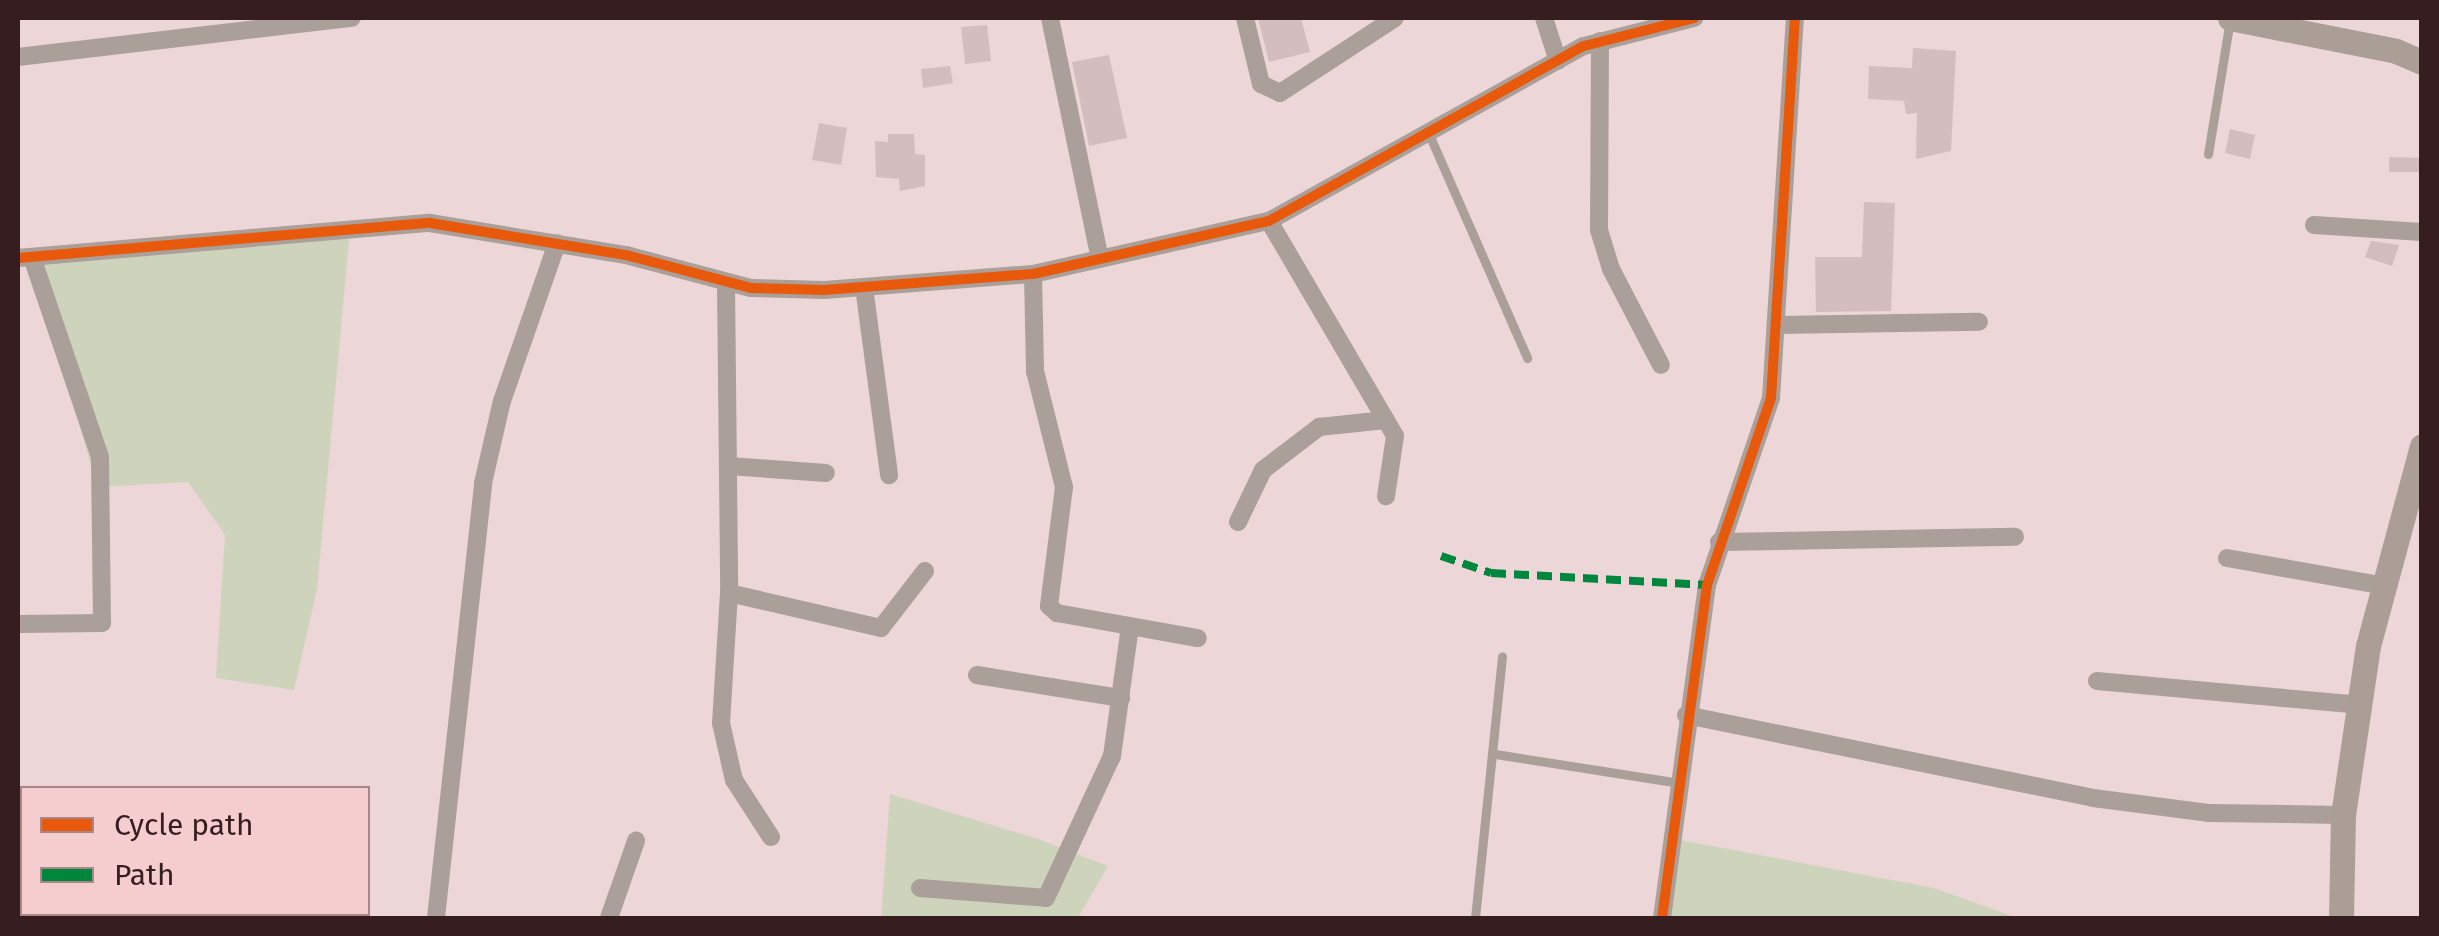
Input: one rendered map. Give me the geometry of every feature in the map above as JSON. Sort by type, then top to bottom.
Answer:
[{"type":"street","points":[[18,57],[352,18]]},
{"type":"street","points":[[1050,18],[1100,259]]},
{"type":"street","points":[[1244,18],[1260,84],[1280,93],[1395,18]]},
{"type":"street","points":[[1544,18],[1558,61]]},
{"type":"street","points":[[18,624],[102,623],[100,457],[24,258],[430,223],[626,255],[726,284],[864,287],[1033,274],[1269,221],[1558,61],[1600,41],[1694,18]]},
{"type":"street","points":[[1662,918],[1686,715],[1720,542],[1771,398],[1795,18]]},
{"type":"street","points":[[2230,18],[2396,51],[2422,62]]},
{"type":"street","points":[[1600,41],[1599,230],[1611,269],[1660,365]]},
{"type":"street","points":[[1269,221],[1397,445],[1386,496]]},
{"type":"street","points":[[2314,225],[2422,232]]},
{"type":"street","points":[[436,918],[483,483],[502,401],[557,243]]},
{"type":"street","points":[[1033,274],[1032,346],[1064,487],[1049,606],[1057,614],[1198,638]]},
{"type":"street","points":[[726,284],[730,466],[724,749],[734,780],[771,837]]},
{"type":"street","points":[[864,287],[889,475]]},
{"type":"street","points":[[1778,325],[1979,322]]},
{"type":"street","points":[[1238,522],[1263,470],[1319,427],[1386,420]]},
{"type":"street","points":[[2341,918],[2343,815],[2360,705],[2385,586],[2422,446]]},
{"type":"street","points":[[730,466],[826,472]]},
{"type":"street","points":[[1720,542],[2015,537]]},
{"type":"street","points":[[2227,558],[2385,586]]},
{"type":"street","points":[[728,593],[881,628],[925,571]]},
{"type":"street","points":[[920,888],[1046,898],[1103,782],[1121,698],[1130,627]]},
{"type":"street","points":[[977,675],[1121,698]]},
{"type":"street","points":[[2097,682],[2360,705]]},
{"type":"street","points":[[1686,715],[2093,798],[2208,813],[2343,815]]},
{"type":"street","points":[[610,918],[636,841]]},
{"type":"lane","points":[[2208,154],[2230,18]]},
{"type":"lane","points":[[1428,132],[1526,358]]},
{"type":"lane","points":[[1475,918],[1496,754],[1502,656]]},
{"type":"lane","points":[[1496,754],[1680,783]]},
{"type":"green space","points":[[350,230],[317,589],[294,690],[216,678],[225,535],[188,482],[97,487],[32,257]]},
{"type":"green space","points":[[890,794],[1038,839],[1108,866],[1078,918],[881,918]]},
{"type":"green space","points":[[1675,839],[1934,888],[2018,918],[1666,918]]},
{"type":"building","points":[[1258,18],[1301,18],[1310,52],[1269,62]]},
{"type":"building","points":[[987,25],[991,61],[965,64],[961,27]]},
{"type":"building","points":[[1913,48],[1956,51],[1951,151],[1916,159],[1917,113],[1906,114],[1904,101],[1868,99],[1869,66],[1912,68]]},
{"type":"building","points":[[1109,55],[1127,138],[1089,146],[1072,62]]},
{"type":"building","points":[[950,66],[953,83],[923,88],[921,69]]},
{"type":"building","points":[[819,123],[847,128],[841,165],[812,160]]},
{"type":"building","points":[[2230,129],[2255,135],[2250,159],[2225,153]]},
{"type":"building","points":[[888,134],[914,134],[915,154],[925,155],[925,186],[900,191],[899,179],[876,177],[875,141],[888,142]]},
{"type":"building","points":[[2389,157],[2422,158],[2422,172],[2389,172]]},
{"type":"building","points":[[1864,202],[1895,203],[1891,311],[1816,312],[1815,257],[1862,257]]},
{"type":"building","points":[[2371,241],[2399,245],[2392,266],[2365,257]]},
{"type":"marked path","points":[[1441,556],[1491,573],[1707,585]]},
{"type":"cycle path","points":[[18,258],[430,223],[626,255],[751,288],[824,290],[1033,274],[1269,221],[1584,46],[1694,18]]},
{"type":"cycle path","points":[[1662,918],[1707,585],[1771,398],[1795,18]]}]
